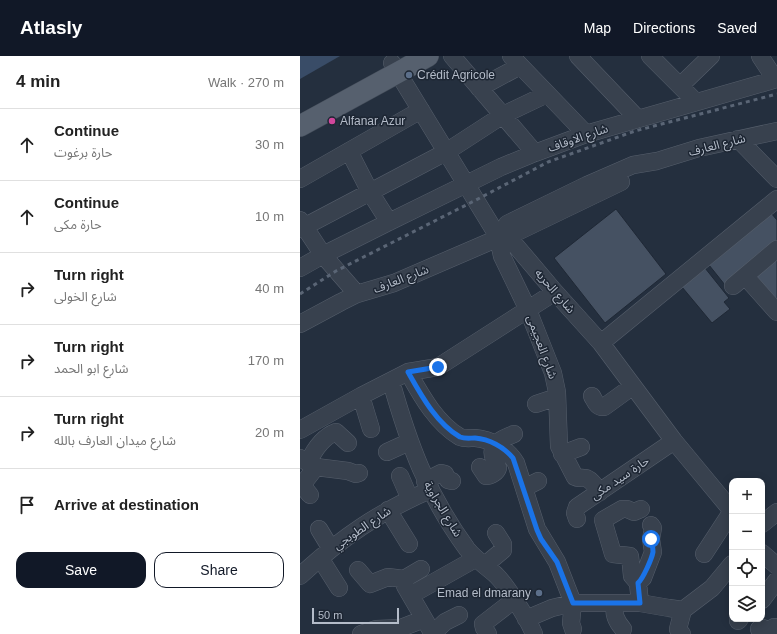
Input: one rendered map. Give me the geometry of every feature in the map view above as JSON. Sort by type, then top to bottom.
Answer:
[{"type":"main road","points":[[300,114],[398,64],[428,56]]},
{"type":"main road","points":[[300,126],[398,64]]},
{"type":"street","points":[[452,56],[535,153]]},
{"type":"street","points":[[578,56],[638,119]]},
{"type":"street","points":[[650,56],[696,102]]},
{"type":"street","points":[[680,86],[711,56]]},
{"type":"street","points":[[760,56],[776,79]]},
{"type":"street","points":[[479,88],[515,61],[586,134]]},
{"type":"street","name":"شارع الحريه","points":[[398,64],[421,110],[494,230],[511,240],[601,343],[674,441],[729,507]]},
{"type":"street","name":"شارع الاوقاف","points":[[300,268],[323,254],[388,222],[466,184],[535,153],[586,134],[776,79]]},
{"type":"street","points":[[357,294],[301,225],[370,192],[446,152],[503,116],[547,94]]},
{"type":"street","points":[[300,179],[421,110]]},
{"type":"street","name":"شارع العارف","points":[[300,324],[357,294],[394,283],[503,236],[509,236],[519,232],[643,172],[657,161],[699,148],[777,131]]},
{"type":"street","points":[[738,139],[777,179]]},
{"type":"street","points":[[349,151],[370,192],[388,222]]},
{"type":"street","points":[[601,343],[777,199]]},
{"type":"street","name":"شارع العجيمى","points":[[503,236],[500,247],[502,256],[528,310],[553,373],[562,405],[558,442],[562,454],[575,477],[578,479],[586,478],[602,490]]},
{"type":"street","points":[[777,249],[739,281],[777,312]]},
{"type":"street","points":[[300,430],[408,372],[438,367],[555,292]]},
{"type":"street","points":[[408,372],[429,407],[442,422],[461,437],[485,439],[505,450],[513,458],[531,484],[537,530],[541,539],[557,562],[573,603],[571,623],[573,628]]},
{"type":"street","name":"شارع الجراوية","points":[[391,381],[409,442],[428,485],[452,527],[480,562],[497,576],[514,600],[530,627]]},
{"type":"street","points":[[592,396],[597,406],[601,408],[633,386]]},
{"type":"street","points":[[361,396],[371,429]]},
{"type":"street","points":[[536,404],[562,405]]},
{"type":"street","points":[[310,495],[302,485],[308,462],[314,450],[323,440],[336,432],[348,443]]},
{"type":"street","points":[[480,467],[486,476],[489,476],[496,471],[498,468],[493,458],[495,444],[500,439],[514,434]]},
{"type":"street","name":"حارة سيد مكى","points":[[577,519],[575,513],[576,508],[674,441]]},
{"type":"street","points":[[387,452],[409,442]]},
{"type":"street","points":[[562,454],[581,447]]},
{"type":"street","points":[[308,462],[356,474],[359,473]]},
{"type":"street","name":"شارع الطوبجي","points":[[300,576],[354,531],[388,510],[410,499],[441,473],[445,474],[448,480],[452,481]]},
{"type":"street","points":[[400,476],[410,499]]},
{"type":"street","points":[[602,490],[617,512]]},
{"type":"street","points":[[640,603],[638,583],[632,576],[630,556],[613,554],[603,547],[603,520],[624,508],[634,512],[641,509]]},
{"type":"street","points":[[388,510],[410,544]]},
{"type":"street","points":[[765,522],[777,512]]},
{"type":"street","points":[[704,554],[730,514]]},
{"type":"street","points":[[638,583],[643,578],[653,552],[651,539],[653,528],[651,525]]},
{"type":"street","points":[[319,528],[338,588]]},
{"type":"street","points":[[411,595],[503,550],[503,544],[496,533]]},
{"type":"street","points":[[681,634],[678,627],[683,610],[712,588],[729,568]]},
{"type":"street","points":[[358,570],[370,584],[388,578],[401,580],[408,578],[421,569]]},
{"type":"street","points":[[401,580],[411,595],[432,634],[445,622],[459,615]]},
{"type":"street","points":[[765,596],[777,580]]},
{"type":"street","points":[[488,634],[483,624],[514,600]]},
{"type":"street","points":[[530,627],[552,608],[573,603],[640,603],[683,610]]},
{"type":"street","points":[[616,603],[614,609],[616,619],[623,629]]},
{"type":"street","points":[[361,634],[376,629],[401,628],[424,619]]},
{"type":"street","points":[[759,629],[763,628],[769,631],[777,626]]},
{"type":"water","points":[[300,56],[340,56],[300,79]]},
{"type":"building","points":[[616,209],[666,274],[605,323],[554,258]]},
{"type":"building","points":[[771,213],[777,220],[777,242],[725,285],[709,265]]},
{"type":"building","points":[[777,254],[777,305],[751,276]]},
{"type":"building","points":[[705,268],[729,298],[724,302],[730,309],[712,323],[682,287]]},
{"type":"railway","points":[[300,294],[336,271],[548,162],[635,131],[777,94]]},
{"type":"place","name":"Crédit Agricole","points":[[409,75]]},
{"type":"place","name":"Alfanar Azur","points":[[332,121]]},
{"type":"place","name":"Emad el dmarany","points":[[539,593]]},
{"type":"route","points":[[438,367],[427,370],[412,370],[408,372],[429,407],[435,415],[452,431],[464,438],[485,439],[505,450],[513,458],[516,463],[537,530],[541,539],[557,562],[573,603],[640,603],[638,583],[643,578],[653,552],[651,539]]}]
